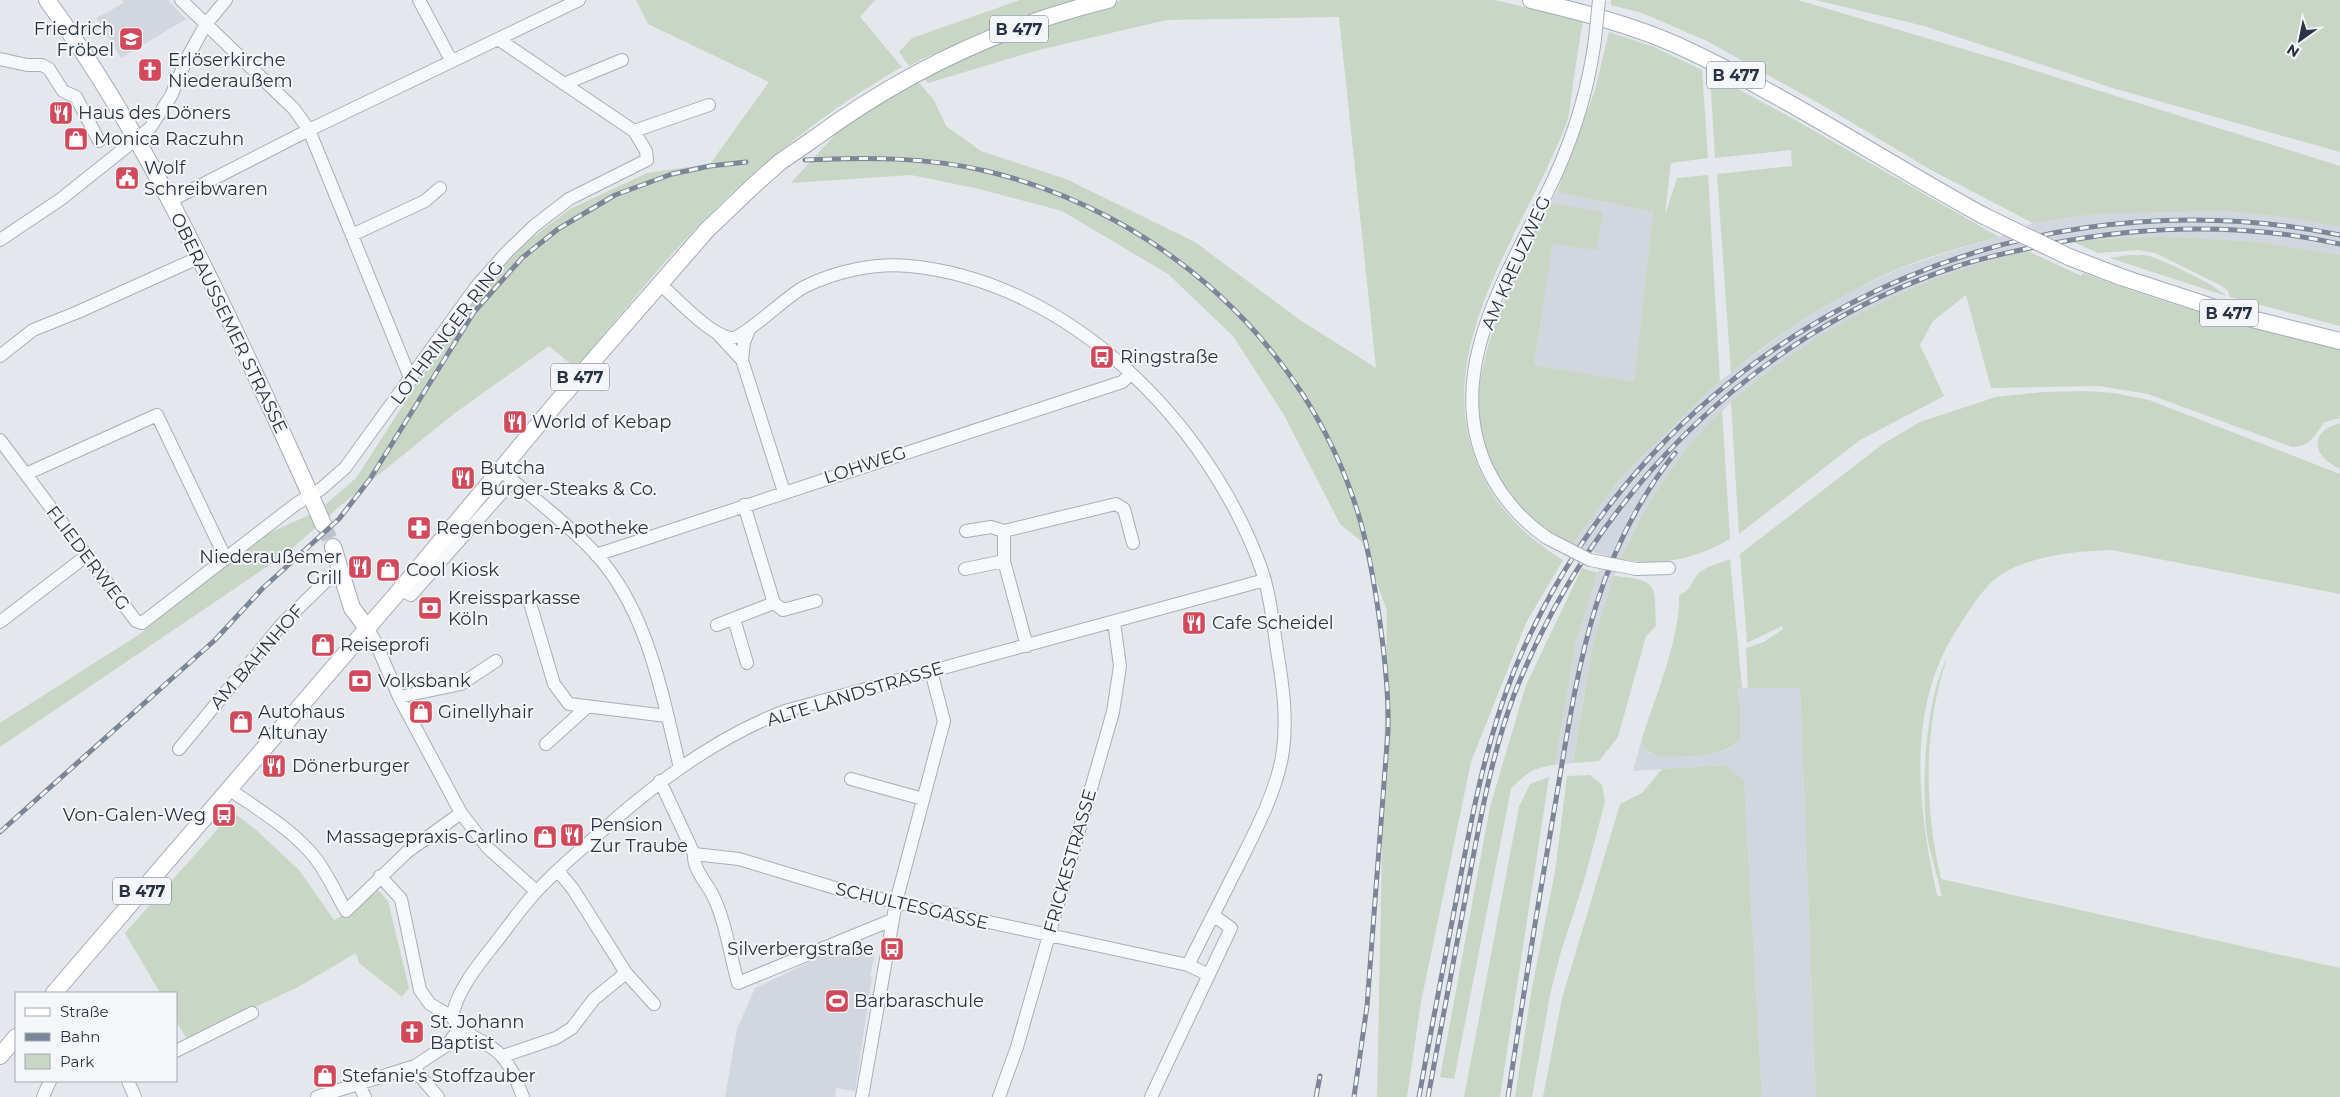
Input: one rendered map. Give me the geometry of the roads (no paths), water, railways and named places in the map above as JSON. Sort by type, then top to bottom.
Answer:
[{"type":"main road","name":"OBERAUSSEMER STRASSE","points":[[47,0],[72,35],[137,139],[200,257],[323,524]]},
{"type":"main road","name":"B 477","points":[[61,991],[229,789],[367,628],[506,475],[660,284],[707,230],[780,162],[887,90],[932,64],[1038,22],[1108,0]]},
{"type":"main road","name":"B 477","points":[[1531,0],[1595,16],[1678,46],[1792,106],[1984,216],[2069,257],[2120,278],[2240,316],[2340,341]]},
{"type":"main road","points":[[333,548],[352,608],[367,628]]},
{"type":"main road","points":[[0,1056],[15,1038]]},
{"type":"street","points":[[181,0],[294,110],[309,130],[412,380]]},
{"type":"street","points":[[0,240],[61,198],[150,128],[171,96],[186,60],[206,24],[226,0]]},
{"type":"street","points":[[419,0],[451,60]]},
{"type":"street","points":[[170,201],[451,60],[579,0]]},
{"type":"street","name":"AM KREUZWEG","points":[[1599,0],[1595,39],[1585,92],[1557,171],[1502,285],[1489,317],[1475,367],[1472,401],[1474,427],[1479,450],[1500,491],[1512,508],[1547,538],[1590,560],[1636,569],[1668,568]]},
{"type":"street","name":"LOTHRINGER RING","points":[[310,494],[320,489],[345,468],[412,380],[476,287],[534,226],[569,199],[647,160],[646,151],[634,131],[498,39]]},
{"type":"street","points":[[0,59],[42,65],[48,69],[63,92],[76,97],[99,141]]},
{"type":"street","points":[[564,84],[622,60]]},
{"type":"street","points":[[634,131],[709,105]]},
{"type":"street","points":[[352,235],[425,201],[440,188]]},
{"type":"street","points":[[0,356],[33,330],[78,312],[200,257]]},
{"type":"street","points":[[718,334],[733,338],[740,337],[788,297],[816,282],[840,273],[876,266],[913,266],[962,276],[1037,306],[1088,338],[1131,374],[1173,417],[1214,473],[1239,517],[1264,580],[1286,712],[1282,757],[1273,790],[1261,819],[1188,965]]},
{"type":"street","points":[[660,284],[718,334],[742,360]]},
{"type":"street","points":[[750,329],[744,342],[742,360],[784,492]]},
{"type":"street","name":"LOHWEG","points":[[596,554],[1122,382],[1131,374]]},
{"type":"street","points":[[26,474],[157,415],[226,559]]},
{"type":"street","name":"FLIEDERWEG","points":[[0,440],[136,621],[142,623],[310,494]]},
{"type":"street","points":[[506,475],[596,554],[626,598],[652,653],[680,768]]},
{"type":"street","points":[[966,531],[991,527],[1004,531],[1116,504],[1124,509],[1133,543]]},
{"type":"street","points":[[744,505],[774,603],[783,610],[816,601]]},
{"type":"street","points":[[1004,531],[1004,561],[1027,646]]},
{"type":"street","points":[[0,622],[86,556]]},
{"type":"street","points":[[965,569],[1004,561]]},
{"type":"street","name":"AM BAHNHOF","points":[[179,749],[282,624],[326,581],[340,572]]},
{"type":"street","name":"ALTE LANDSTRASSE","points":[[452,1017],[456,1003],[480,962],[536,891],[660,781],[777,714],[1264,580]]},
{"type":"street","points":[[530,603],[539,655],[554,684],[569,704],[667,716]]},
{"type":"street","points":[[717,624],[774,603]]},
{"type":"street","points":[[734,619],[747,663]]},
{"type":"street","name":"FRICKESTRASSE","points":[[999,1097],[1017,1047],[1113,712],[1120,666],[1114,622]]},
{"type":"street","points":[[367,628],[375,641],[399,697],[461,814],[491,850],[536,891]]},
{"type":"street","points":[[399,697],[461,684],[496,661]]},
{"type":"street","points":[[862,1097],[892,920],[944,721],[931,671]]},
{"type":"street","points":[[546,744],[586,707]]},
{"type":"street","points":[[850,779],[923,799]]},
{"type":"street","points":[[660,781],[694,854],[698,871],[716,904],[738,983],[892,920]]},
{"type":"street","points":[[229,789],[283,827],[303,844],[320,865],[346,911],[380,876],[407,852],[461,814]]},
{"type":"street","name":"SCHULTESGASSE","points":[[694,854],[740,859],[827,887],[1049,937],[1188,965],[1209,975]]},
{"type":"street","points":[[558,871],[573,889],[626,972],[654,1004]]},
{"type":"street","points":[[380,876],[401,899],[420,990],[430,1004],[452,1017],[459,1029],[503,1056],[511,1067],[523,1097]]},
{"type":"street","points":[[1151,1097],[1231,928],[1213,915]]},
{"type":"street","points":[[503,1056],[556,1038],[572,1028],[594,999],[626,972]]},
{"type":"street","points":[[178,1050],[252,1013]]},
{"type":"street","points":[[317,1097],[415,1066],[447,1045],[459,1029]]},
{"type":"street","points":[[415,1066],[438,1097]]},
{"type":"street","points":[[43,1097],[50,1082]]},
{"type":"street","points":[[128,1082],[135,1097]]},
{"type":"street","points":[[358,1083],[364,1097]]},
{"type":"tunnel","points":[[323,524],[333,547]]},
{"type":"railway","points":[[805,160],[850,158],[896,159],[964,166],[1050,190],[1110,218],[1166,252],[1217,294],[1263,341],[1302,394],[1334,451],[1358,513],[1374,582],[1382,636],[1388,704],[1388,731],[1367,1006],[1354,1097]]},
{"type":"railway","points":[[0,832],[215,640],[263,588],[339,519],[370,479],[474,312],[522,258],[558,229],[615,195],[672,174],[710,166],[746,162]]},
{"type":"railway","points":[[1419,1097],[1474,811],[1487,754],[1514,671],[1574,556],[1651,456],[1744,371],[1849,304],[1963,256],[2085,228],[2212,220],[2340,235]]},
{"type":"railway","points":[[1428,1097],[1482,813],[1499,741],[1514,695],[1546,623],[1587,555],[1634,491],[1687,432],[1747,380],[1812,334],[1881,296],[1967,263],[2054,243],[2090,237],[2161,230],[2197,229],[2268,232],[2340,244]]},
{"type":"railway","points":[[1508,1097],[1535,922],[1570,720],[1590,626],[1604,581],[1622,537],[1646,495],[1675,453]]},
{"type":"railway","points":[[1316,1097],[1320,1076]]},
{"type":"place","name":"Friedrich Fröbel","points":[[131,39]]},
{"type":"place","name":"Erlöserkirche Niederaußem","points":[[150,70]]},
{"type":"place","name":"Haus des Döners","points":[[61,113]]},
{"type":"place","name":"Monica Raczuhn","points":[[76,139]]},
{"type":"place","name":"Wolf Schreibwaren","points":[[127,178]]},
{"type":"place","name":"Ringstraße","points":[[1102,357]]},
{"type":"place","name":"World of Kebap","points":[[515,422]]},
{"type":"place","name":"Butcha Burger-Steaks & Co.","points":[[463,478]]},
{"type":"place","name":"Regenbogen-Apotheke","points":[[419,528]]},
{"type":"place","name":"Niederaußemer Grill","points":[[360,567]]},
{"type":"place","name":"Cool Kiosk","points":[[388,570]]},
{"type":"place","name":"Kreissparkasse Köln","points":[[430,608]]},
{"type":"place","name":"Cafe Scheidel","points":[[1194,623]]},
{"type":"place","name":"Reiseprofi","points":[[323,645]]},
{"type":"place","name":"Volksbank","points":[[360,681]]},
{"type":"place","name":"Ginellyhair","points":[[421,712]]},
{"type":"place","name":"Autohaus Altunay","points":[[241,722]]},
{"type":"place","name":"Dönerburger","points":[[274,766]]},
{"type":"place","name":"Von-Galen-Weg","points":[[224,815]]},
{"type":"place","name":"Pension Zur Traube","points":[[572,835]]},
{"type":"place","name":"Massagepraxis-Carlino","points":[[545,837]]},
{"type":"place","name":"Silverbergstraße","points":[[892,949]]},
{"type":"place","name":"Barbaraschule","points":[[837,1001]]},
{"type":"place","name":"St. Johann Baptist","points":[[412,1032]]},
{"type":"place","name":"Stefanie's Stoffzauber","points":[[325,1076]]}]
